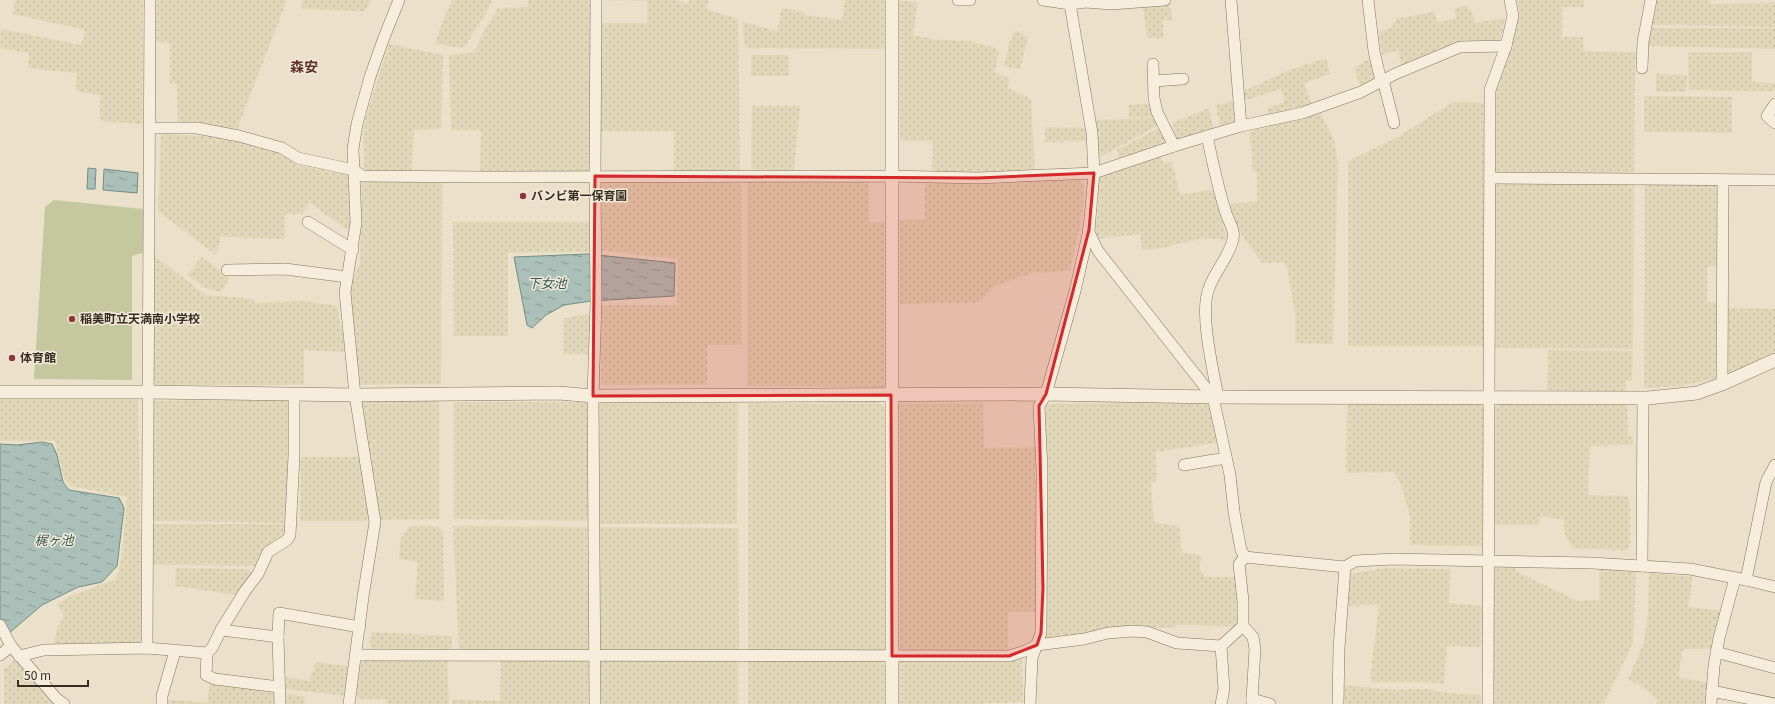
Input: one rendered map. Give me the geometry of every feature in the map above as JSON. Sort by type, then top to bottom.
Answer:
[{"type":"street","points":[[147,648],[150,0]]},
{"type":"street","points":[[349,704],[363,597],[375,522],[355,395],[345,292],[353,250],[356,223],[353,148],[357,124],[383,40],[399,0]]},
{"type":"street","points":[[595,704],[593,396],[596,303],[596,0]]},
{"type":"street","points":[[892,0],[892,704]]},
{"type":"street","points":[[1043,0],[1070,4],[1086,1],[1111,4],[1165,0]]},
{"type":"street","points":[[1232,0],[1241,126]]},
{"type":"street","points":[[1368,0],[1374,51],[1394,123]]},
{"type":"street","points":[[1488,704],[1490,90],[1506,46],[1513,16],[1510,0]]},
{"type":"street","points":[[1642,68],[1643,42],[1651,0]]},
{"type":"street","points":[[1030,704],[1032,658],[1042,633],[1042,470],[1039,406],[1046,394],[1075,291],[1088,230],[1094,173],[1092,133],[1070,4]]},
{"type":"street","points":[[150,128],[204,129],[282,148],[298,158],[354,170],[362,176],[891,176],[978,178],[1094,173],[1174,146],[1241,126],[1302,113],[1361,92],[1382,81],[1460,48],[1506,46]]},
{"type":"street","points":[[1153,64],[1156,112],[1174,146]]},
{"type":"street","points":[[1154,81],[1183,79]]},
{"type":"street","points":[[1775,104],[1767,116],[1775,122]]},
{"type":"street","points":[[1207,136],[1221,197],[1233,231],[1233,239],[1227,254],[1213,277],[1207,293],[1205,308],[1215,397],[1230,475],[1234,512],[1242,550],[1245,557]]},
{"type":"street","points":[[1490,178],[1775,180]]},
{"type":"street","points":[[1722,384],[1723,180]]},
{"type":"street","points":[[308,222],[353,250]]},
{"type":"street","points":[[1088,230],[1098,251],[1215,397]]},
{"type":"street","points":[[227,270],[285,269],[348,277]]},
{"type":"street","points":[[0,392],[148,392],[355,395],[559,393],[593,396],[1046,394],[1215,397],[1643,398],[1696,393],[1774,363]]},
{"type":"street","points":[[279,687],[216,679],[208,676],[206,675],[207,653],[212,648],[221,630],[245,591],[258,574],[268,552],[287,540],[290,535],[294,456],[294,394]]},
{"type":"street","points":[[1642,566],[1643,398]]},
{"type":"street","points":[[1184,465],[1226,458]]},
{"type":"street","points":[[1711,704],[1716,652],[1740,579],[1766,482],[1775,465]]},
{"type":"street","points":[[1245,557],[1345,566],[1355,561],[1394,559],[1488,560],[1642,566],[1690,570],[1775,587]]},
{"type":"street","points":[[1245,557],[1239,564],[1244,601],[1243,626],[1253,637],[1255,649],[1252,702],[1270,704]]},
{"type":"street","points":[[1338,704],[1339,648],[1345,566]]},
{"type":"street","points":[[280,704],[278,637],[279,613],[360,627]]},
{"type":"street","points":[[0,626],[11,646],[19,656],[57,699],[64,704]]},
{"type":"street","points":[[356,655],[1009,656],[1037,645],[1084,639],[1108,633],[1133,631],[1147,632],[1176,643],[1221,646],[1243,626]]},
{"type":"street","points":[[221,630],[278,637]]},
{"type":"street","points":[[0,655],[11,646]]},
{"type":"street","points":[[1220,704],[1224,689],[1221,646]]},
{"type":"street","points":[[19,656],[44,650],[147,648],[207,653]]},
{"type":"street","points":[[162,704],[162,696],[175,651]]},
{"type":"street","points":[[1716,652],[1775,668]]},
{"type":"street","points":[[1712,691],[1775,704]]},
{"type":"highlighted area","points":[[1094,173],[1089,230],[1046,394],[1039,406],[1043,588],[1041,633],[1037,645],[1009,656],[892,656],[891,395],[593,396],[595,176],[978,178]]},
{"type":"shaded area","points":[[15,0],[143,0],[142,124],[101,121],[99,114],[100,95],[76,91],[77,73],[28,68],[29,53],[0,48],[1,29],[81,45],[85,30],[13,14]]},
{"type":"shaded area","points":[[154,0],[287,0],[236,132],[178,126],[177,84],[170,83],[170,43],[154,41]]},
{"type":"shaded area","points":[[302,0],[371,0],[364,11],[302,9]]},
{"type":"shaded area","points":[[452,0],[492,0],[486,13],[465,46],[461,48],[435,44]]},
{"type":"shaded area","points":[[529,0],[592,0],[590,173],[480,172],[481,130],[451,130],[449,55],[471,53],[477,48],[482,35],[498,8],[527,7]]},
{"type":"shaded area","points":[[601,0],[674,0],[688,4],[689,0],[709,0],[706,9],[738,19],[740,173],[674,172],[674,131],[600,131],[600,23],[647,23],[647,1]]},
{"type":"shaded area","points":[[845,0],[888,0],[889,49],[745,48],[742,22],[777,31],[782,8],[804,12],[805,15],[842,20]]},
{"type":"shaded area","points":[[898,0],[918,3],[913,35],[933,39],[968,41],[993,47],[999,51],[995,72],[1009,79],[1008,88],[1031,99],[1035,173],[932,173],[933,141],[900,141]]},
{"type":"shaded area","points":[[1517,0],[1584,0],[1583,7],[1562,7],[1562,37],[1583,37],[1583,51],[1635,52],[1634,175],[1495,174],[1495,89],[1516,27],[1519,10]]},
{"type":"shaded area","points":[[1655,0],[1709,0],[1711,4],[1775,2],[1775,27],[1652,25]]},
{"type":"shaded area","points":[[1169,3],[1173,20],[1163,21],[1163,38],[1150,38],[1147,36],[1143,6]]},
{"type":"shaded area","points":[[1467,5],[1468,10],[1471,10],[1475,23],[1505,18],[1500,41],[1457,43],[1401,67],[1398,50],[1382,55],[1379,32],[1393,27],[1393,23],[1397,22],[1396,19],[1434,12],[1438,23],[1456,18],[1454,9]]},
{"type":"shaded area","points":[[1650,28],[1775,28],[1775,49],[1647,46]]},
{"type":"shaded area","points":[[1016,30],[1028,37],[1020,69],[1004,66],[1009,44]]},
{"type":"shaded area","points":[[389,44],[443,55],[441,129],[414,130],[412,171],[364,171],[363,133],[365,120]]},
{"type":"shaded area","points":[[1688,52],[1752,52],[1752,82],[1775,83],[1775,91],[1689,90]]},
{"type":"shaded area","points":[[751,55],[789,55],[789,76],[751,76]]},
{"type":"shaded area","points":[[1326,58],[1330,74],[1304,83],[1312,106],[1269,117],[1267,109],[1285,102],[1281,89],[1243,101],[1241,92],[1292,69]]},
{"type":"shaded area","points":[[1371,58],[1375,79],[1361,88],[1354,68]]},
{"type":"shaded area","points":[[1656,74],[1687,75],[1686,92],[1656,91]]},
{"type":"shaded area","points":[[1644,96],[1732,97],[1732,133],[1644,132]]},
{"type":"shaded area","points":[[1237,100],[1238,120],[1222,126],[1220,125],[1217,105]]},
{"type":"shaded area","points":[[1453,102],[1485,103],[1483,346],[1348,346],[1348,161],[1398,137]]},
{"type":"shaded area","points":[[1153,103],[1155,117],[1129,118],[1129,105]]},
{"type":"shaded area","points":[[752,106],[800,106],[794,171],[751,169]]},
{"type":"shaded area","points":[[1209,108],[1214,130],[1177,141],[1173,123]]},
{"type":"shaded area","points":[[1321,114],[1334,140],[1338,163],[1333,344],[1295,343],[1295,312],[1287,268],[1283,262],[1262,263],[1238,230],[1230,210],[1231,203],[1257,202],[1257,172],[1253,172],[1251,131]]},
{"type":"shaded area","points":[[1155,118],[1159,125],[1100,157],[1095,120]]},
{"type":"shaded area","points":[[1045,127],[1088,128],[1089,141],[1045,142]]},
{"type":"shaded area","points":[[1161,127],[1167,144],[1120,160],[1117,150]]},
{"type":"shaded area","points":[[161,134],[230,137],[286,155],[297,165],[349,175],[351,179],[350,232],[310,203],[302,214],[285,214],[285,239],[221,237],[216,255],[158,211]]},
{"type":"shaded area","points":[[1160,157],[1163,163],[1172,162],[1180,195],[1214,189],[1227,240],[1204,238],[1162,248],[1142,250],[1140,234],[1097,239],[1094,233],[1098,215],[1099,176]]},
{"type":"shaded area","points":[[925,179],[1080,180],[1084,185],[1084,196],[1080,227],[1070,271],[1032,273],[995,286],[979,302],[897,304],[898,219],[925,219]]},
{"type":"shaded area","points":[[362,180],[442,181],[441,384],[360,385],[350,300],[352,281],[360,264]]},
{"type":"shaded area","points":[[747,180],[869,180],[869,222],[887,222],[886,387],[747,386]]},
{"type":"shaded area","points":[[602,181],[742,183],[742,345],[707,345],[707,385],[601,385],[602,305],[677,305],[678,259],[602,251]]},
{"type":"shaded area","points":[[1494,182],[1634,182],[1633,349],[1494,348]]},
{"type":"shaded area","points":[[1645,183],[1718,183],[1718,266],[1707,266],[1707,302],[1718,302],[1717,378],[1681,386],[1644,388]]},
{"type":"shaded area","points":[[453,222],[592,222],[592,252],[508,253],[508,336],[454,336]]},
{"type":"shaded area","points":[[152,254],[206,295],[254,299],[255,303],[304,301],[337,306],[346,352],[304,350],[304,385],[151,385]]},
{"type":"shaded area","points":[[202,257],[229,277],[224,288],[220,292],[206,288],[187,275]]},
{"type":"shaded area","points":[[1727,308],[1775,309],[1775,351],[1726,375]]},
{"type":"shaded area","points":[[592,314],[592,354],[563,354],[563,319],[577,315]]},
{"type":"shaded area","points":[[1548,350],[1633,351],[1632,381],[1626,381],[1626,391],[1547,390]]},
{"type":"shaded area","points":[[439,396],[439,519],[380,520],[360,400]]},
{"type":"shaded area","points":[[0,399],[138,399],[141,567],[144,567],[142,643],[54,649],[56,631],[64,616],[57,604],[70,596],[114,580],[118,574],[122,554],[127,497],[70,486],[64,478],[55,441],[0,441]]},
{"type":"shaded area","points":[[290,399],[288,523],[150,521],[153,401]]},
{"type":"shaded area","points":[[598,401],[738,401],[737,524],[598,524]]},
{"type":"shaded area","points":[[1165,401],[1210,402],[1221,442],[1156,452],[1157,481],[1151,483],[1154,522],[1180,527],[1182,553],[1201,555],[1200,569],[1205,577],[1238,577],[1238,627],[1176,625],[1175,628],[1131,627],[1046,639],[1046,404]]},
{"type":"shaded area","points":[[454,402],[588,402],[589,521],[454,519]]},
{"type":"shaded area","points":[[878,402],[887,409],[886,654],[748,652],[748,403]]},
{"type":"shaded area","points":[[898,403],[983,403],[984,448],[1035,447],[1037,612],[1008,612],[1008,652],[897,653]]},
{"type":"shaded area","points":[[1347,403],[1478,404],[1484,408],[1482,546],[1410,545],[1410,516],[1402,488],[1396,475],[1393,472],[1346,473]]},
{"type":"shaded area","points":[[1503,403],[1627,403],[1628,435],[1633,437],[1633,445],[1590,446],[1588,495],[1627,496],[1630,504],[1630,545],[1628,550],[1573,549],[1565,534],[1564,520],[1541,516],[1537,525],[1492,525],[1493,408]]},
{"type":"shaded area","points":[[301,457],[359,457],[370,515],[365,521],[300,521]]},
{"type":"shaded area","points":[[150,524],[288,524],[289,531],[258,566],[149,565]]},
{"type":"shaded area","points":[[409,526],[437,526],[443,532],[444,601],[415,599],[418,562],[399,559],[400,541]]},
{"type":"shaded area","points":[[453,526],[590,527],[591,652],[459,650]]},
{"type":"shaded area","points":[[598,527],[738,528],[739,652],[599,653]]},
{"type":"shaded area","points":[[1495,566],[1515,567],[1515,571],[1578,601],[1599,600],[1599,569],[1636,571],[1633,643],[1604,704],[1493,704],[1493,608]]},
{"type":"shaded area","points":[[176,568],[249,569],[252,576],[244,583],[237,595],[175,586]]},
{"type":"shaded area","points":[[1386,568],[1450,569],[1449,603],[1482,606],[1481,647],[1447,646],[1444,684],[1428,682],[1372,682],[1370,679],[1379,605],[1346,606],[1350,574]]},
{"type":"shaded area","points":[[1649,574],[1693,577],[1688,607],[1722,611],[1712,649],[1683,649],[1678,677],[1709,683],[1708,704],[1656,704],[1658,699],[1638,684],[1628,680],[1644,642],[1648,613]]},
{"type":"shaded area","points":[[371,632],[452,636],[452,653],[376,652],[370,647]]},
{"type":"shaded area","points":[[501,658],[591,658],[591,704],[453,704],[453,699],[500,701]]},
{"type":"shaded area","points":[[598,658],[738,658],[738,704],[598,704]]},
{"type":"shaded area","points":[[748,658],[881,660],[885,667],[886,704],[748,704]]},
{"type":"shaded area","points":[[1022,658],[1023,702],[985,704],[897,704],[897,659]]},
{"type":"shaded area","points":[[367,659],[447,659],[449,704],[386,704],[386,699],[359,699],[357,696],[359,667],[362,662]]},
{"type":"shaded area","points":[[13,661],[18,661],[58,704],[4,704],[4,670]]},
{"type":"shaded area","points":[[316,662],[352,667],[347,696],[286,689],[286,677],[309,681]]},
{"type":"shaded area","points":[[210,682],[273,687],[278,704],[165,704],[165,699],[207,703]]},
{"type":"shaded area","points":[[1342,685],[1396,690],[1427,689],[1446,693],[1481,695],[1481,704],[1342,704]]},
{"type":"shaded area","points":[[287,693],[305,697],[304,704],[286,704]]},
{"type":"green space","points":[[54,200],[143,209],[143,253],[132,256],[132,380],[34,379],[45,207]]},
{"type":"water","points":[[88,168],[96,169],[95,189],[87,189]]},
{"type":"water","points":[[104,169],[138,173],[137,193],[103,190]]},
{"type":"water","name":"下女池","points":[[588,254],[675,263],[674,296],[591,301],[564,305],[546,315],[532,328],[527,325],[514,257]]},
{"type":"water","name":"梶ヶ池","points":[[42,442],[52,444],[57,455],[63,482],[69,490],[119,498],[124,508],[117,566],[102,582],[78,587],[42,605],[8,634],[0,619],[0,444],[17,445]]},
{"type":"place","name":"バンビ第一保育園","points":[[523,196]]},
{"type":"place","name":"稲美町立天満南小学校","points":[[72,319]]},
{"type":"place","name":"体育館","points":[[12,358]]},
{"type":"district","name":"森安","points":[[304,67]]}]
